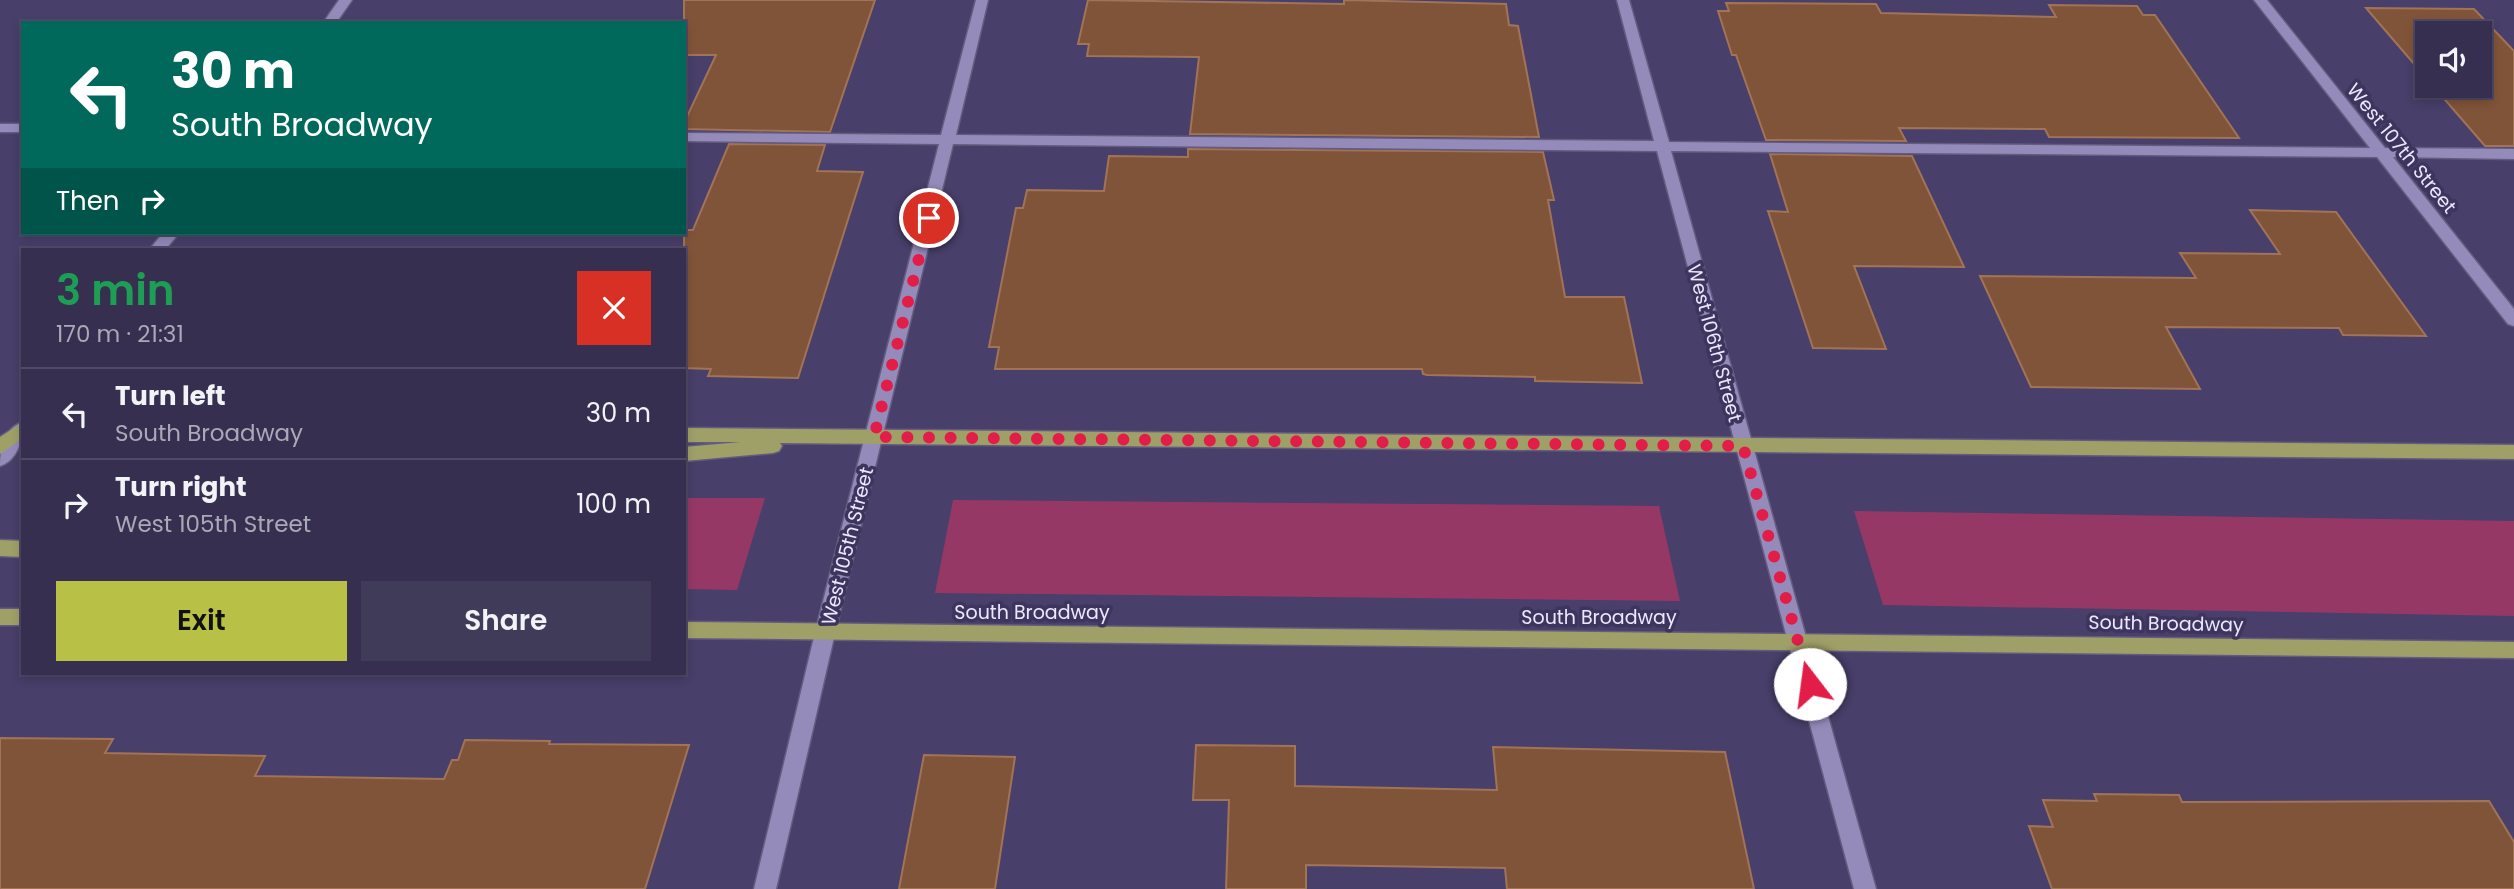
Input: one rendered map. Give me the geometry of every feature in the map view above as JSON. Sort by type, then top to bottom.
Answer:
[{"type":"main road","points":[[0,427],[21,428]]},
{"type":"main road","points":[[0,447],[21,430]]},
{"type":"main road","points":[[686,435],[2514,452]]},
{"type":"main road","points":[[686,454],[874,437]]},
{"type":"main road","points":[[0,548],[21,549]]},
{"type":"main road","points":[[0,617],[21,617]]},
{"type":"main road","name":"South Broadway","points":[[686,630],[2514,650]]},
{"type":"street","points":[[330,21],[346,0]]},
{"type":"street","name":"West 105th Street","points":[[765,889],[825,633],[982,0]]},
{"type":"street","name":"West 106th Street","points":[[1623,0],[1865,889]]},
{"type":"street","name":"West 107th Street","points":[[2259,0],[2514,320]]},
{"type":"street","points":[[0,128],[21,128]]},
{"type":"street","points":[[686,137],[2514,154]]},
{"type":"street","points":[[0,459],[21,431]]},
{"type":"shaded area","points":[[686,498],[765,498],[737,590],[686,589]]},
{"type":"shaded area","points":[[953,500],[1659,506],[1680,601],[935,593]]},
{"type":"shaded area","points":[[1854,511],[2514,521],[2514,616],[1883,605]]},
{"type":"building","points":[[684,0],[875,0],[830,132],[686,129],[686,119],[716,55],[686,55]]},
{"type":"building","points":[[1088,0],[1344,4],[1344,0],[1506,4],[1509,25],[1518,26],[1539,137],[1190,134],[1199,57],[1087,56],[1089,44],[1078,44]]},
{"type":"building","points":[[1726,3],[1876,4],[1881,13],[2056,17],[2049,5],[2137,6],[2143,15],[2155,15],[2239,138],[2049,137],[2045,129],[1899,128],[1906,141],[1766,140],[1736,55],[1732,55],[1718,11],[1729,11]]},
{"type":"building","points":[[2366,8],[2474,9],[2485,21],[2415,21],[2415,65]]},
{"type":"building","points":[[2492,28],[2514,51],[2514,146],[2485,146],[2443,98],[2492,98]]},
{"type":"building","points":[[729,144],[825,145],[817,171],[863,172],[798,378],[708,376],[711,369],[686,368],[684,235],[686,230],[693,230]]},
{"type":"building","points":[[1188,149],[1543,152],[1554,200],[1548,200],[1565,297],[1624,297],[1642,383],[1427,375],[1423,374],[1422,369],[995,369],[999,347],[989,347],[1016,208],[1023,208],[1027,190],[1104,191],[1109,156],[1188,157]]},
{"type":"building","points":[[1770,154],[1912,156],[1964,267],[1854,266],[1886,349],[1813,348],[1768,211],[1788,212]]},
{"type":"building","points":[[2250,210],[2336,212],[2426,336],[2343,335],[2339,328],[2166,327],[2200,389],[2031,387],[1980,276],[2196,278],[2180,253],[2280,254]]},
{"type":"building","points":[[0,738],[113,739],[105,753],[265,756],[255,776],[444,779],[452,760],[458,760],[465,740],[550,741],[549,744],[689,745],[645,889],[0,889]]},
{"type":"building","points":[[1196,745],[1295,746],[1295,786],[1497,790],[1493,747],[1725,752],[1754,889],[1507,889],[1505,868],[1306,865],[1306,889],[1226,889],[1229,800],[1193,800]]},
{"type":"building","points":[[924,755],[1015,757],[995,889],[899,889]]},
{"type":"building","points":[[2094,794],[2179,795],[2182,802],[2489,801],[2514,842],[2514,889],[2052,889],[2029,826],[2053,827],[2043,800],[2097,801]]},
{"type":"route","points":[[929,218],[874,437],[1743,446],[1810,684]]}]
